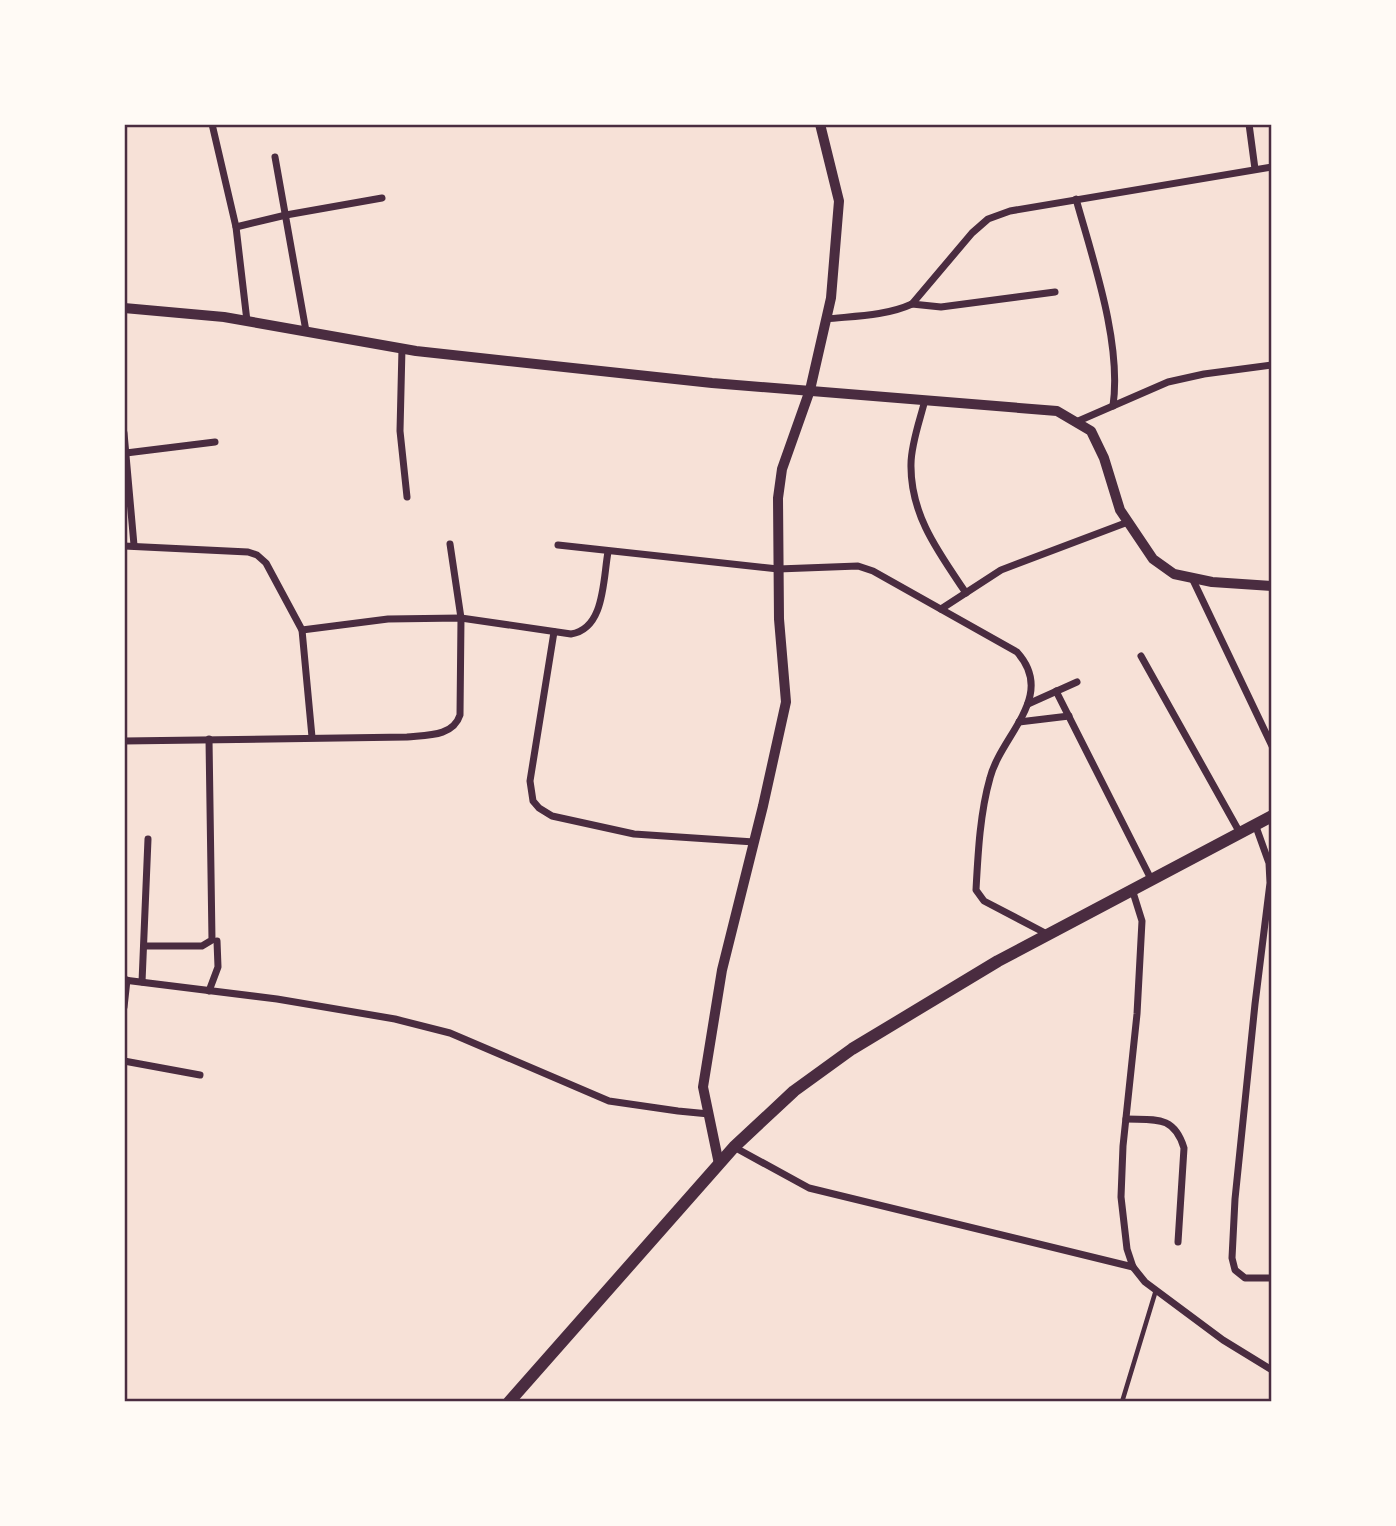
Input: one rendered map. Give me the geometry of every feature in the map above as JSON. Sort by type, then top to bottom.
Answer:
[{"type":"main road","points":[[509,1402],[734,1147],[794,1091],[852,1049],[998,961],[1272,816]]},
{"type":"street","points":[[212,124],[236,227],[247,321]]},
{"type":"street","points":[[719,1164],[703,1087],[722,970],[786,702],[779,619],[778,498],[782,469],[810,390],[831,298],[839,201],[820,124]]},
{"type":"street","points":[[1249,124],[1255,169]]},
{"type":"street","points":[[275,158],[306,331]]},
{"type":"street","points":[[826,319],[884,313],[912,304],[972,233],[988,219],[1010,211],[1272,167]]},
{"type":"street","points":[[236,227],[382,198]]},
{"type":"street","points":[[1076,199],[1101,287],[1116,381],[1113,406]]},
{"type":"street","points":[[912,304],[941,307],[1055,292]]},
{"type":"street","points":[[124,309],[247,321],[402,348],[712,383],[1058,411],[1091,431],[1104,458],[1120,510],[1153,559],[1174,574],[1212,582],[1272,586]]},
{"type":"street","points":[[402,348],[400,431],[407,497]]},
{"type":"street","points":[[1076,422],[1168,382],[1272,365]]},
{"type":"street","points":[[925,400],[911,462],[914,497],[923,524],[966,593]]},
{"type":"street","points":[[124,433],[134,545]]},
{"type":"street","points":[[126,453],[215,442]]},
{"type":"street","points":[[941,609],[1001,570],[1128,522]]},
{"type":"street","points":[[124,741],[407,737],[438,735],[457,724],[460,715],[461,618],[450,544]]},
{"type":"street","points":[[124,545],[248,552],[257,555],[271,569],[302,630],[312,737]]},
{"type":"street","points":[[558,545],[778,569],[858,566],[873,571],[1017,652],[1031,672],[1028,704],[999,752],[990,776],[983,814],[976,890],[984,901],[1047,935]]},
{"type":"street","points":[[302,630],[388,619],[461,618],[555,632],[580,633],[594,620],[600,604],[608,552]]},
{"type":"street","points":[[1192,578],[1272,746]]},
{"type":"street","points":[[555,632],[530,781],[533,801],[539,808],[552,816],[634,834],[754,842]]},
{"type":"street","points":[[1141,656],[1240,832]]},
{"type":"street","points":[[1028,704],[1077,682]]},
{"type":"street","points":[[1056,691],[1151,879]]},
{"type":"street","points":[[1019,722],[1069,716]]},
{"type":"street","points":[[144,946],[202,946],[212,940],[209,739]]},
{"type":"street","points":[[1255,824],[1269,863],[1270,883],[1255,1004],[1232,1258],[1235,1270],[1245,1278],[1272,1278]]},
{"type":"street","points":[[142,982],[148,839]]},
{"type":"street","points":[[1132,889],[1142,921],[1142,941],[1121,1197],[1127,1249],[1133,1267],[1145,1282],[1223,1340],[1272,1370]]},
{"type":"street","points":[[209,991],[218,967],[217,941]]},
{"type":"street","points":[[124,1007],[126,980],[395,1018],[461,1037],[609,1101],[709,1114]]},
{"type":"street","points":[[124,1061],[201,1075]]},
{"type":"street","points":[[1126,1119],[1162,1121],[1174,1127],[1180,1136],[1184,1148],[1178,1242]]},
{"type":"street","points":[[734,1147],[809,1188],[1133,1267]]},
{"type":"lane","points":[[1122,1402],[1156,1290]]}]
